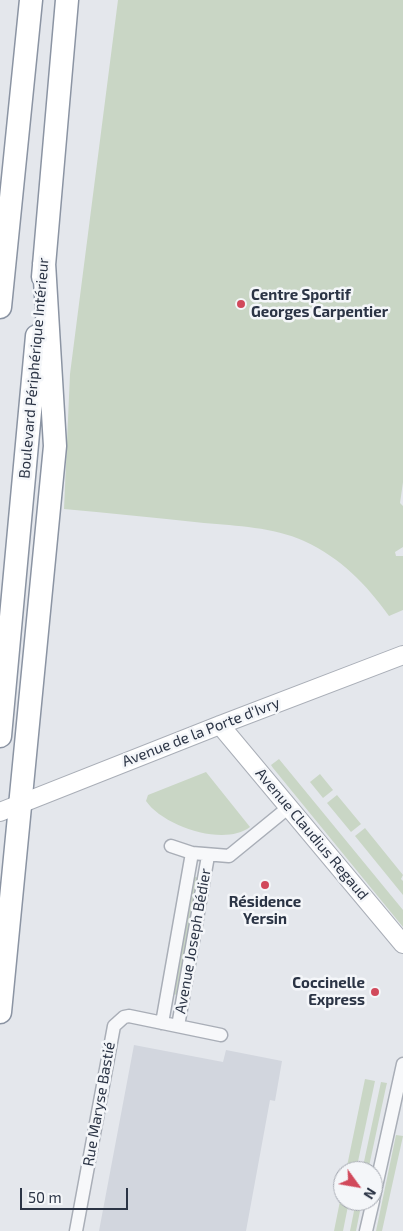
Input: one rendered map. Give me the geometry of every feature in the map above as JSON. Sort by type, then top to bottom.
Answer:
[{"type":"highway","points":[[0,308],[31,0]]},
{"type":"highway","name":"Boulevard Périphérique Intérieur","points":[[0,736],[67,0]]},
{"type":"highway","points":[[0,1012],[10,808],[55,446],[44,263]]},
{"type":"main road","name":"Avenue de la Porte d'Ivry","points":[[10,808],[220,724],[403,655]]},
{"type":"main road","name":"Avenue Claudius Regaud","points":[[220,724],[403,944]]},
{"type":"street","points":[[171,846],[208,856],[230,856],[289,807]]},
{"type":"street","name":"Avenue Joseph Bédier","points":[[162,1023],[192,853]]},
{"type":"street","name":"Avenue Joseph Bédier","points":[[178,1026],[208,856]]},
{"type":"street","name":"Avenue Joseph Bédier","points":[[129,1016],[221,1035]]},
{"type":"street","name":"Rue Maryse Bastié","points":[[76,1231],[114,1026],[118,1021],[129,1016]]},
{"type":"street","points":[[382,1161],[403,1064]]},
{"type":"street","points":[[366,1231],[371,1211]]},
{"type":"shaded area","points":[[134,1045],[223,1062],[226,1050],[282,1061],[275,1101],[270,1100],[246,1231],[99,1231]]},
{"type":"green space","name":"Centre Sportif Georges Carpentier","points":[[118,0],[403,0],[403,482],[400,503],[403,506],[403,547],[395,552],[396,556],[403,556],[403,610],[389,616],[352,573],[330,555],[292,536],[242,526],[64,509],[70,374]]},
{"type":"green space","points":[[279,759],[403,910],[403,927],[273,768],[271,765]]},
{"type":"green space","points":[[206,772],[250,827],[239,833],[225,835],[195,831],[166,818],[154,810],[146,801],[148,795]]},
{"type":"green space","points":[[320,774],[333,790],[323,798],[310,782]]},
{"type":"green space","points":[[337,795],[361,824],[351,832],[327,803]]},
{"type":"green space","points":[[365,828],[403,875],[401,879],[403,881],[403,895],[355,836]]},
{"type":"green space","points":[[192,876],[199,878],[178,995],[171,994]]},
{"type":"green space","points":[[365,1079],[375,1081],[358,1161],[348,1161]]},
{"type":"green space","points":[[381,1082],[387,1083],[370,1161],[364,1161]]},
{"type":"green space","points":[[396,1135],[403,1136],[382,1231],[376,1231],[380,1211],[383,1211],[383,1197]]},
{"type":"green space","points":[[338,1211],[347,1211],[343,1231],[334,1231]]},
{"type":"green space","points":[[354,1211],[360,1211],[356,1231],[350,1231]]},
{"type":"place","name":"Centre Sportif Georges Carpentier","points":[[241,304]]},
{"type":"place","name":"Résidence Yersin","points":[[265,885]]},
{"type":"place","name":"Coccinelle Express","points":[[375,992]]}]
